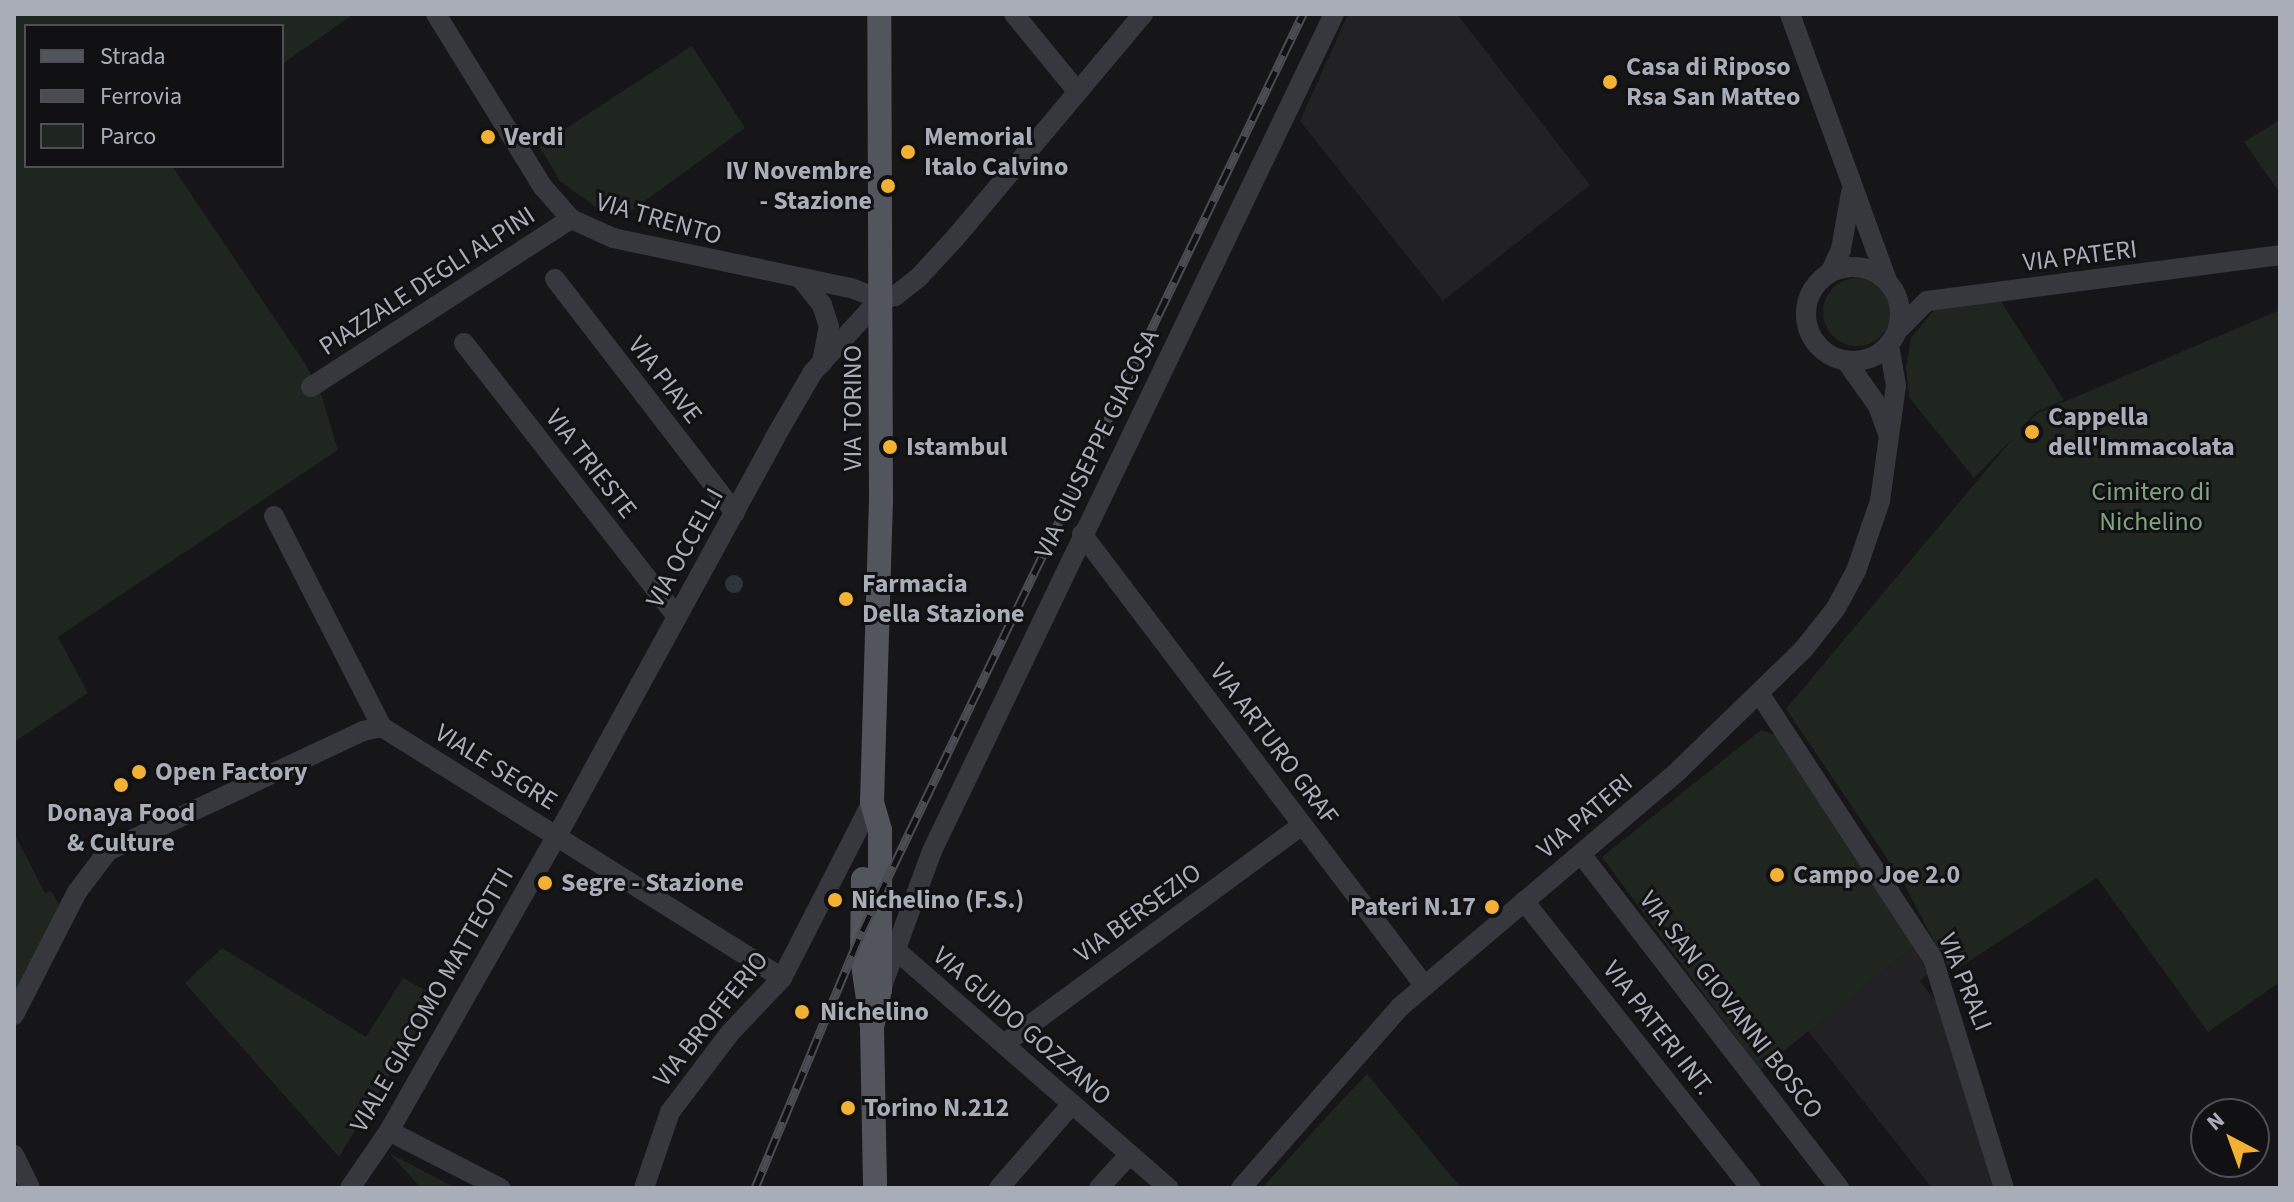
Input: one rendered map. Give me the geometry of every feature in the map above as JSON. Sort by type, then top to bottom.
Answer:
[{"type":"main road","name":"VIA TORINO","points":[[872,1027],[889,944],[880,830],[872,802],[880,299],[877,16]]},
{"type":"main road","name":"VIA TORINO","points":[[872,802],[863,830],[862,957],[872,1027],[875,1188]]},
{"type":"street","name":"VIA TRENTO","points":[[436,14],[543,187],[571,219],[613,238],[851,288],[880,299]]},
{"type":"street","points":[[1014,14],[1077,91]]},
{"type":"street","name":"VIA OCCELLI","points":[[556,836],[822,363],[880,299],[895,296],[919,277],[1143,14]]},
{"type":"street","name":"VIA GIUSEPPE GIACOSA","points":[[889,944],[1082,534],[1334,14]]},
{"type":"street","points":[[1790,14],[1851,193],[1892,287]]},
{"type":"street","points":[[1851,193],[1841,249],[1830,273],[1808,299],[1807,323],[1816,344],[1846,361],[1878,406],[1891,439]]},
{"type":"street","name":"PIAZZALE DEGLI ALPINI","points":[[311,387],[571,219]]},
{"type":"street","name":"VIA PATERI","points":[[1927,301],[2280,255]]},
{"type":"street","points":[[1830,273],[1866,268],[1892,287],[1927,301],[1870,358],[1846,361]]},
{"type":"street","name":"VIA PIAVE","points":[[555,279],[735,513]]},
{"type":"street","points":[[802,280],[822,305],[829,326],[822,363]]},
{"type":"street","name":"VIA PATERI","points":[[1241,1188],[1424,985],[1581,854],[1803,650],[1856,571],[1880,501],[1896,386],[1892,287]]},
{"type":"street","name":"VIA TRIESTE","points":[[464,343],[677,617]]},
{"type":"street","points":[[14,1015],[84,879],[108,851],[363,731],[382,727],[274,516]]},
{"type":"street","name":"VIA ARTURO GRAF","points":[[1082,534],[1424,985]]},
{"type":"street","name":"VIA PRALI","points":[[1759,693],[1933,959],[2004,1188]]},
{"type":"street","name":"VIALE SEGRE","points":[[382,727],[782,978]]},
{"type":"street","name":"VIA BROFFERIO","points":[[644,1188],[670,1112],[730,1033],[782,978],[872,802]]},
{"type":"street","name":"VIA BERSEZIO","points":[[1004,1044],[1302,825]]},
{"type":"street","name":"VIALE GIACOMO MATTEOTTI","points":[[350,1188],[389,1131],[556,836]]},
{"type":"street","name":"VIA SAN GIOVANNI BOSCO","points":[[1581,854],[1839,1188]]},
{"type":"street","name":"VIA PATERI INT.","points":[[1524,901],[1751,1188]]},
{"type":"street","name":"VIA GUIDO GOZZANO","points":[[889,944],[1169,1188]]},
{"type":"street","points":[[999,1188],[1072,1104]]},
{"type":"street","points":[[389,1131],[500,1188]]},
{"type":"street","points":[[14,1155],[30,1188]]},
{"type":"street","points":[[1099,1188],[1129,1155]]},
{"type":"shaded area","points":[[1348,14],[1457,14],[1590,185],[1443,301],[1300,121]]},
{"type":"shaded area","points":[[734,575],[743,584],[734,593],[725,584]]},
{"type":"shaded area","points":[[1915,946],[1928,974],[1920,981],[1951,1021],[1997,1188],[1932,1188],[1808,1031]]},
{"type":"green space","points":[[20,14],[354,14],[284,63],[284,24],[24,24],[24,168],[173,168],[304,362],[321,394],[338,450],[58,637],[88,693],[14,742],[14,17]]},
{"type":"green space","points":[[692,46],[745,128],[627,214],[597,208],[560,181],[539,146]]},
{"type":"green space","points":[[2280,120],[2280,193],[2244,142]]},
{"type":"green space","points":[[1864,278],[1885,293],[1891,312],[1889,325],[1881,336],[1864,346],[1850,346],[1833,336],[1825,325],[1823,305],[1833,288],[1844,280]]},
{"type":"green space","name":"Cimitero di Nichelino","points":[[2000,300],[2064,400],[2036,412],[2020,430],[2038,413],[2280,310],[2280,982],[2208,1032],[2097,878],[1951,973],[1903,882],[1786,709],[2014,437],[1974,478],[1909,397],[1906,368],[1911,338],[1934,310]]},
{"type":"green space","name":"Campo Joe 2.0","points":[[1761,730],[1775,735],[1915,946],[1760,1070],[1602,857]]},
{"type":"green space","points":[[14,833],[45,893],[51,891],[59,904],[37,973],[14,1006]]},
{"type":"green space","points":[[222,948],[366,1037],[403,978],[437,997],[339,1157],[185,983]]},
{"type":"green space","points":[[1367,1074],[1461,1188],[1262,1188],[1342,1100]]},
{"type":"green space","points":[[389,1153],[456,1188],[421,1188]]},
{"type":"railway","points":[[755,1188],[862,931],[1303,14]]},
{"type":"place","name":"Casa di Riposo Rsa San Matteo","points":[[1610,82]]},
{"type":"place","name":"Verdi","points":[[488,137]]},
{"type":"place","name":"Memorial Italo Calvino","points":[[908,152]]},
{"type":"place","name":"IV Novembre - Stazione","points":[[888,186]]},
{"type":"place","name":"Cappella dell'Immacolata","points":[[2032,432]]},
{"type":"place","name":"Istambul","points":[[890,447]]},
{"type":"place","name":"Farmacia Della Stazione","points":[[846,599]]},
{"type":"place","name":"Open Factory","points":[[139,772]]},
{"type":"place","name":"Donaya Food & Culture","points":[[121,785]]},
{"type":"place","name":"Campo Joe 2.0","points":[[1777,875]]},
{"type":"place","name":"Segre - Stazione","points":[[545,883]]},
{"type":"place","name":"Nichelino (F.S.)","points":[[835,900]]},
{"type":"place","name":"Pateri N.17","points":[[1492,907]]},
{"type":"place","name":"Nichelino","points":[[802,1012]]},
{"type":"place","name":"Torino N.212","points":[[848,1108]]}]
